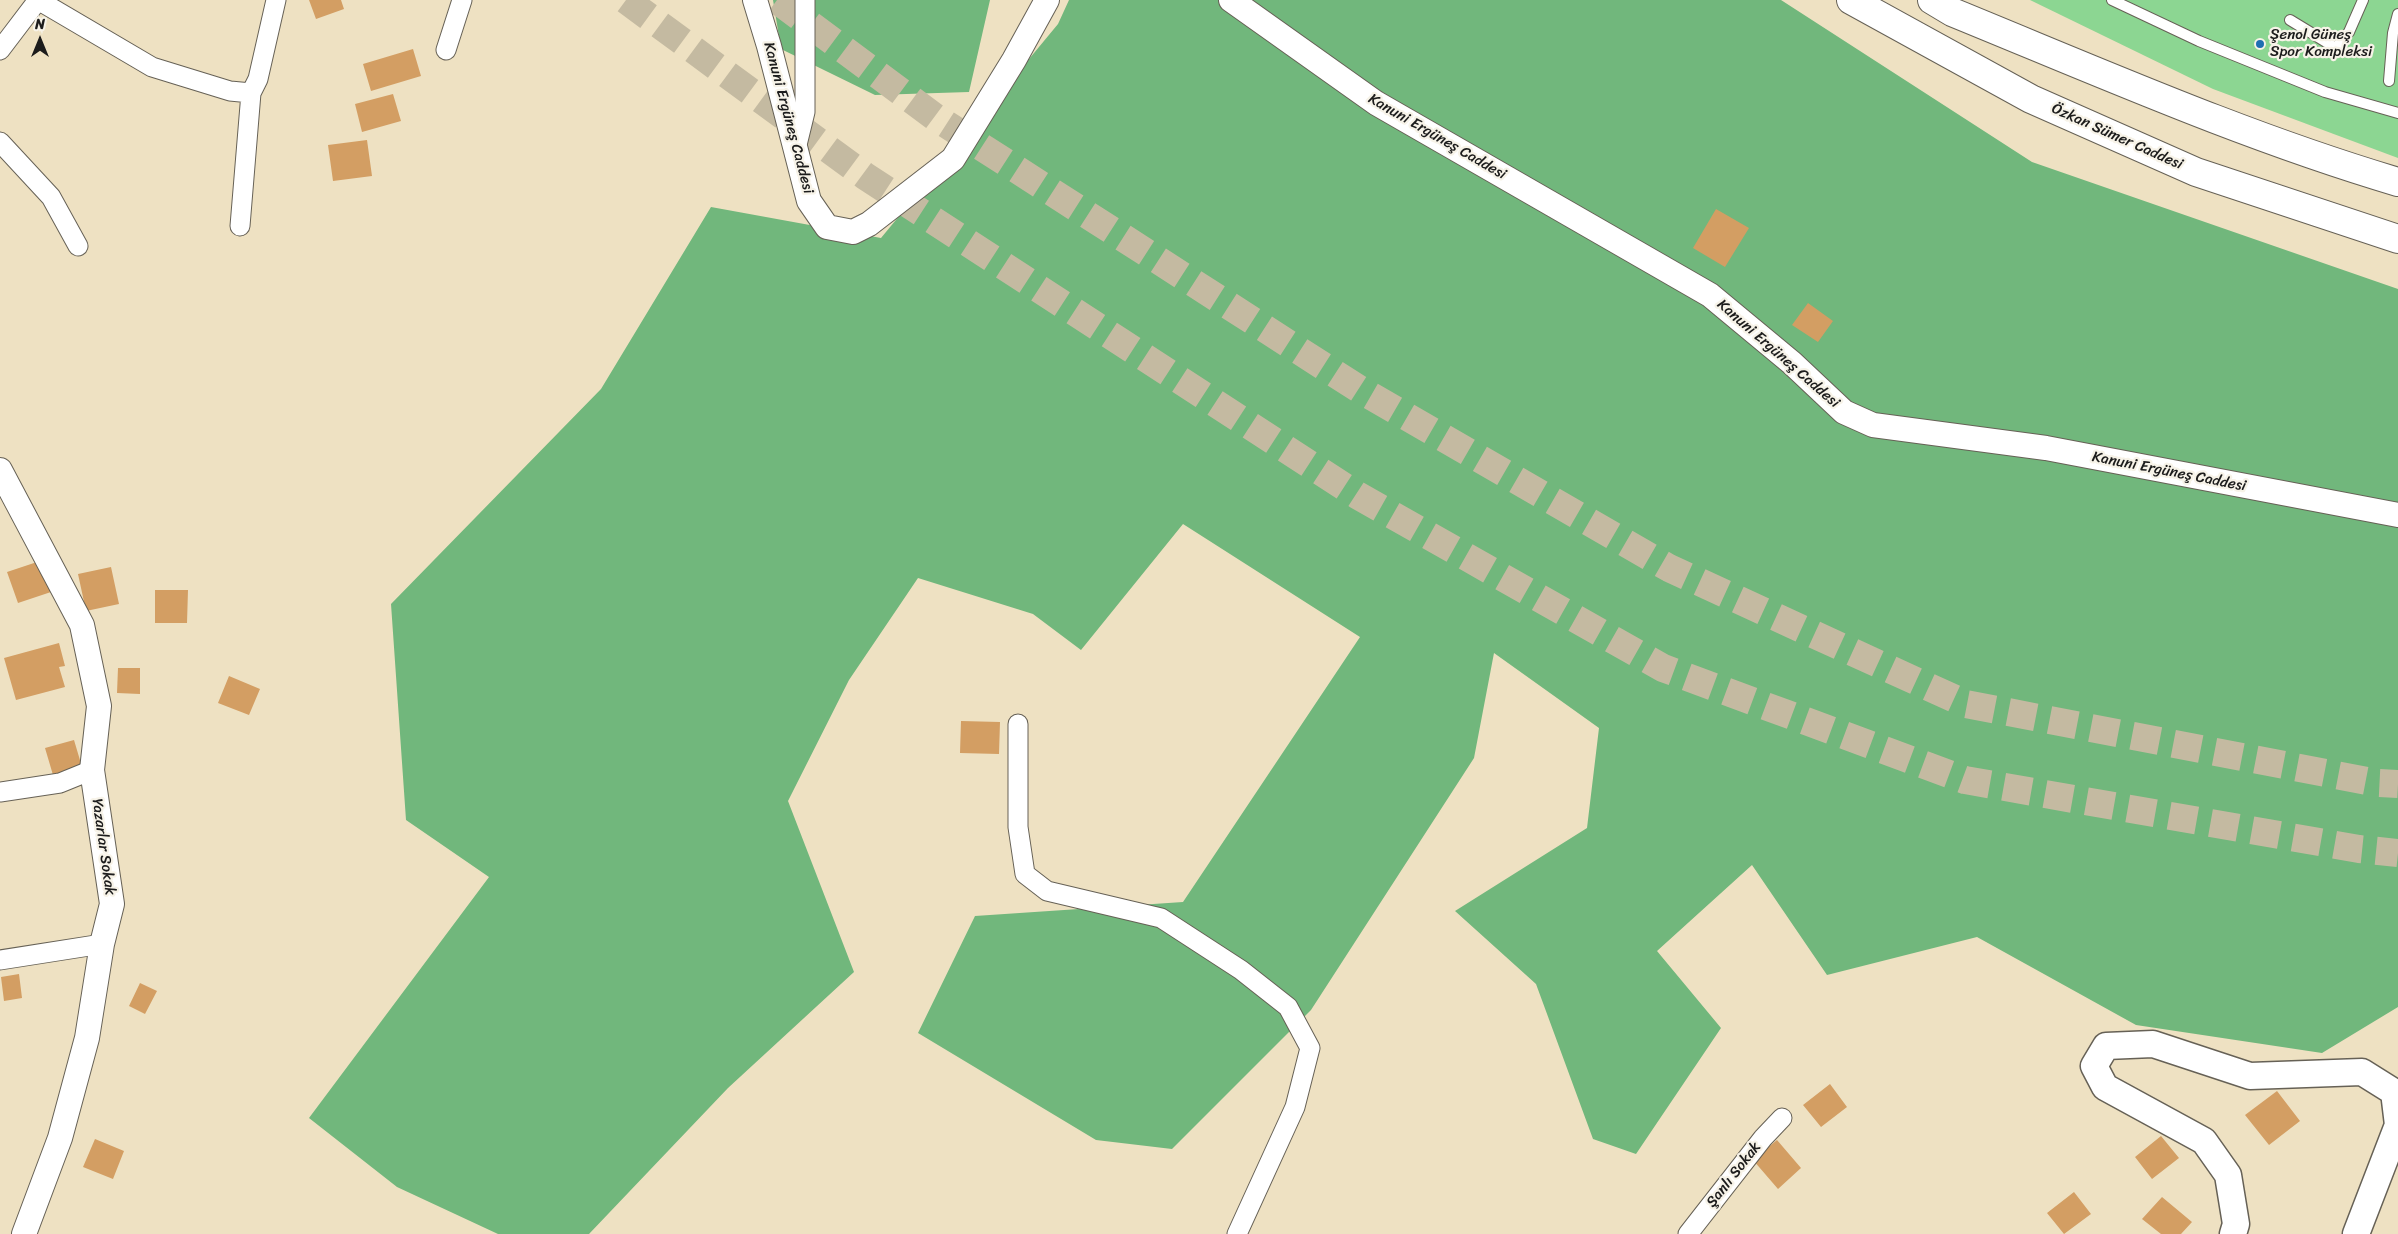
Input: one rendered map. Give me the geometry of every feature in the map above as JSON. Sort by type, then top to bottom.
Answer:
[{"type":"main road","name":"Özkan Sümer Caddesi","points":[[1851,0],[2031,98],[2196,172],[2398,239]]},
{"type":"main road","points":[[1932,0],[1952,12],[2166,99],[2328,162],[2398,182]]},
{"type":"main road","points":[[2233,1234],[2236,1224],[2228,1175],[2204,1141],[2104,1087],[2094,1066],[2106,1046],[2153,1044],[2250,1076],[2362,1072],[2394,1092],[2398,1125],[2356,1234]]},
{"type":"street","points":[[0,50],[38,0],[152,67],[230,92],[251,93]]},
{"type":"street","points":[[240,226],[251,93],[258,79],[276,0]]},
{"type":"street","points":[[446,50],[462,0]]},
{"type":"street","name":"Kanuni Ergüneş Caddesi","points":[[755,0],[769,46],[809,201],[827,227],[853,232],[869,224],[953,159],[1014,60],[1047,0]]},
{"type":"street","points":[[796,150],[805,112],[805,0]]},
{"type":"street","name":"Kanuni Ergüneş Caddesi","points":[[1231,0],[1376,103],[1710,295],[1792,363],[1844,412],[1874,425],[2046,448],[2398,515]]},
{"type":"street","points":[[0,142],[51,197],[78,246]]},
{"type":"street","name":"Yazarlar Sokak","points":[[0,470],[82,625],[99,706],[92,770],[112,904],[102,944],[84,1047],[60,1138],[24,1234]]},
{"type":"street","points":[[1018,724],[1018,827],[1025,874],[1047,891],[1161,918],[1241,970],[1288,1007],[1310,1048],[1295,1108],[1237,1234]]},
{"type":"street","points":[[0,792],[60,783],[92,770]]},
{"type":"street","points":[[0,960],[102,944]]},
{"type":"street","name":"Şanlı Sokak","points":[[1688,1234],[1763,1138],[1782,1118]]},
{"type":"lane","points":[[2112,0],[2199,41],[2325,92],[2398,113]]},
{"type":"lane","points":[[2290,20],[2336,48],[2349,32],[2363,0]]},
{"type":"lane","points":[[2389,81],[2393,33],[2398,14]]},
{"type":"green space","points":[[773,0],[990,0],[969,92],[875,95],[781,49]]},
{"type":"green space","points":[[1069,0],[1781,0],[2032,162],[2398,289],[2398,1007],[2322,1053],[2136,1025],[1977,937],[1827,975],[1752,865],[1657,951],[1721,1028],[1636,1154],[1593,1139],[1536,984],[1455,911],[1587,828],[1599,728],[1494,653],[1474,758],[1311,1010],[1172,1149],[1096,1140],[918,1033],[975,916],[1183,902],[1360,637],[1183,524],[1081,650],[1033,614],[918,578],[849,680],[788,801],[854,972],[728,1088],[589,1234],[498,1234],[397,1187],[309,1118],[489,877],[406,820],[391,604],[601,389],[711,207],[881,238],[1058,24]]},
{"type":"green space","name":"Şenol Güneş Spor Kompleksi","points":[[2030,0],[2398,0],[2398,158],[2213,89]]},
{"type":"building","points":[[309,0],[341,0],[344,9],[316,19]]},
{"type":"building","points":[[413,49],[421,76],[371,91],[363,64]]},
{"type":"building","points":[[393,94],[401,121],[362,132],[355,104]]},
{"type":"building","points":[[367,140],[372,176],[333,181],[328,145]]},
{"type":"building","points":[[1716,209],[1749,228],[1725,267],[1693,248]]},
{"type":"building","points":[[1808,303],[1833,321],[1818,342],[1792,325]]},
{"type":"building","points":[[43,560],[54,591],[18,603],[7,572]]},
{"type":"building","points":[[111,567],[119,604],[86,611],[78,574]]},
{"type":"building","points":[[155,590],[188,590],[187,623],[155,623]]},
{"type":"building","points":[[59,643],[65,666],[59,667],[65,687],[16,700],[4,658]]},
{"type":"building","points":[[118,668],[140,668],[140,694],[117,693]]},
{"type":"building","points":[[229,676],[260,689],[249,715],[218,703]]},
{"type":"building","points":[[961,721],[1000,722],[999,754],[960,753]]},
{"type":"building","points":[[74,740],[82,767],[53,775],[45,748]]},
{"type":"building","points":[[19,974],[22,998],[4,1001],[1,977]]},
{"type":"building","points":[[140,983],[157,991],[145,1014],[129,1006]]},
{"type":"building","points":[[1830,1084],[1847,1107],[1821,1127],[1803,1105]]},
{"type":"building","points":[[2277,1091],[2300,1121],[2269,1145],[2245,1115]]},
{"type":"building","points":[[2161,1136],[2179,1158],[2152,1179],[2135,1157]]},
{"type":"building","points":[[95,1139],[124,1151],[113,1179],[83,1167]]},
{"type":"building","points":[[1777,1140],[1801,1168],[1778,1189],[1753,1160]]},
{"type":"building","points":[[2074,1192],[2091,1214],[2064,1234],[2047,1213]]},
{"type":"building","points":[[2162,1197],[2192,1222],[2181,1234],[2161,1234],[2142,1219]]},
{"type":"tunnel","points":[[626,0],[865,176],[1357,495],[1663,668],[1965,780],[2359,849],[2398,853]]},
{"type":"tunnel","points":[[777,0],[935,117],[1359,389],[1669,568],[1966,704],[2378,783],[2398,784]]},
{"type":"place","name":"Şenol Güneş Spor Kompleksi","points":[[2260,44]]}]
